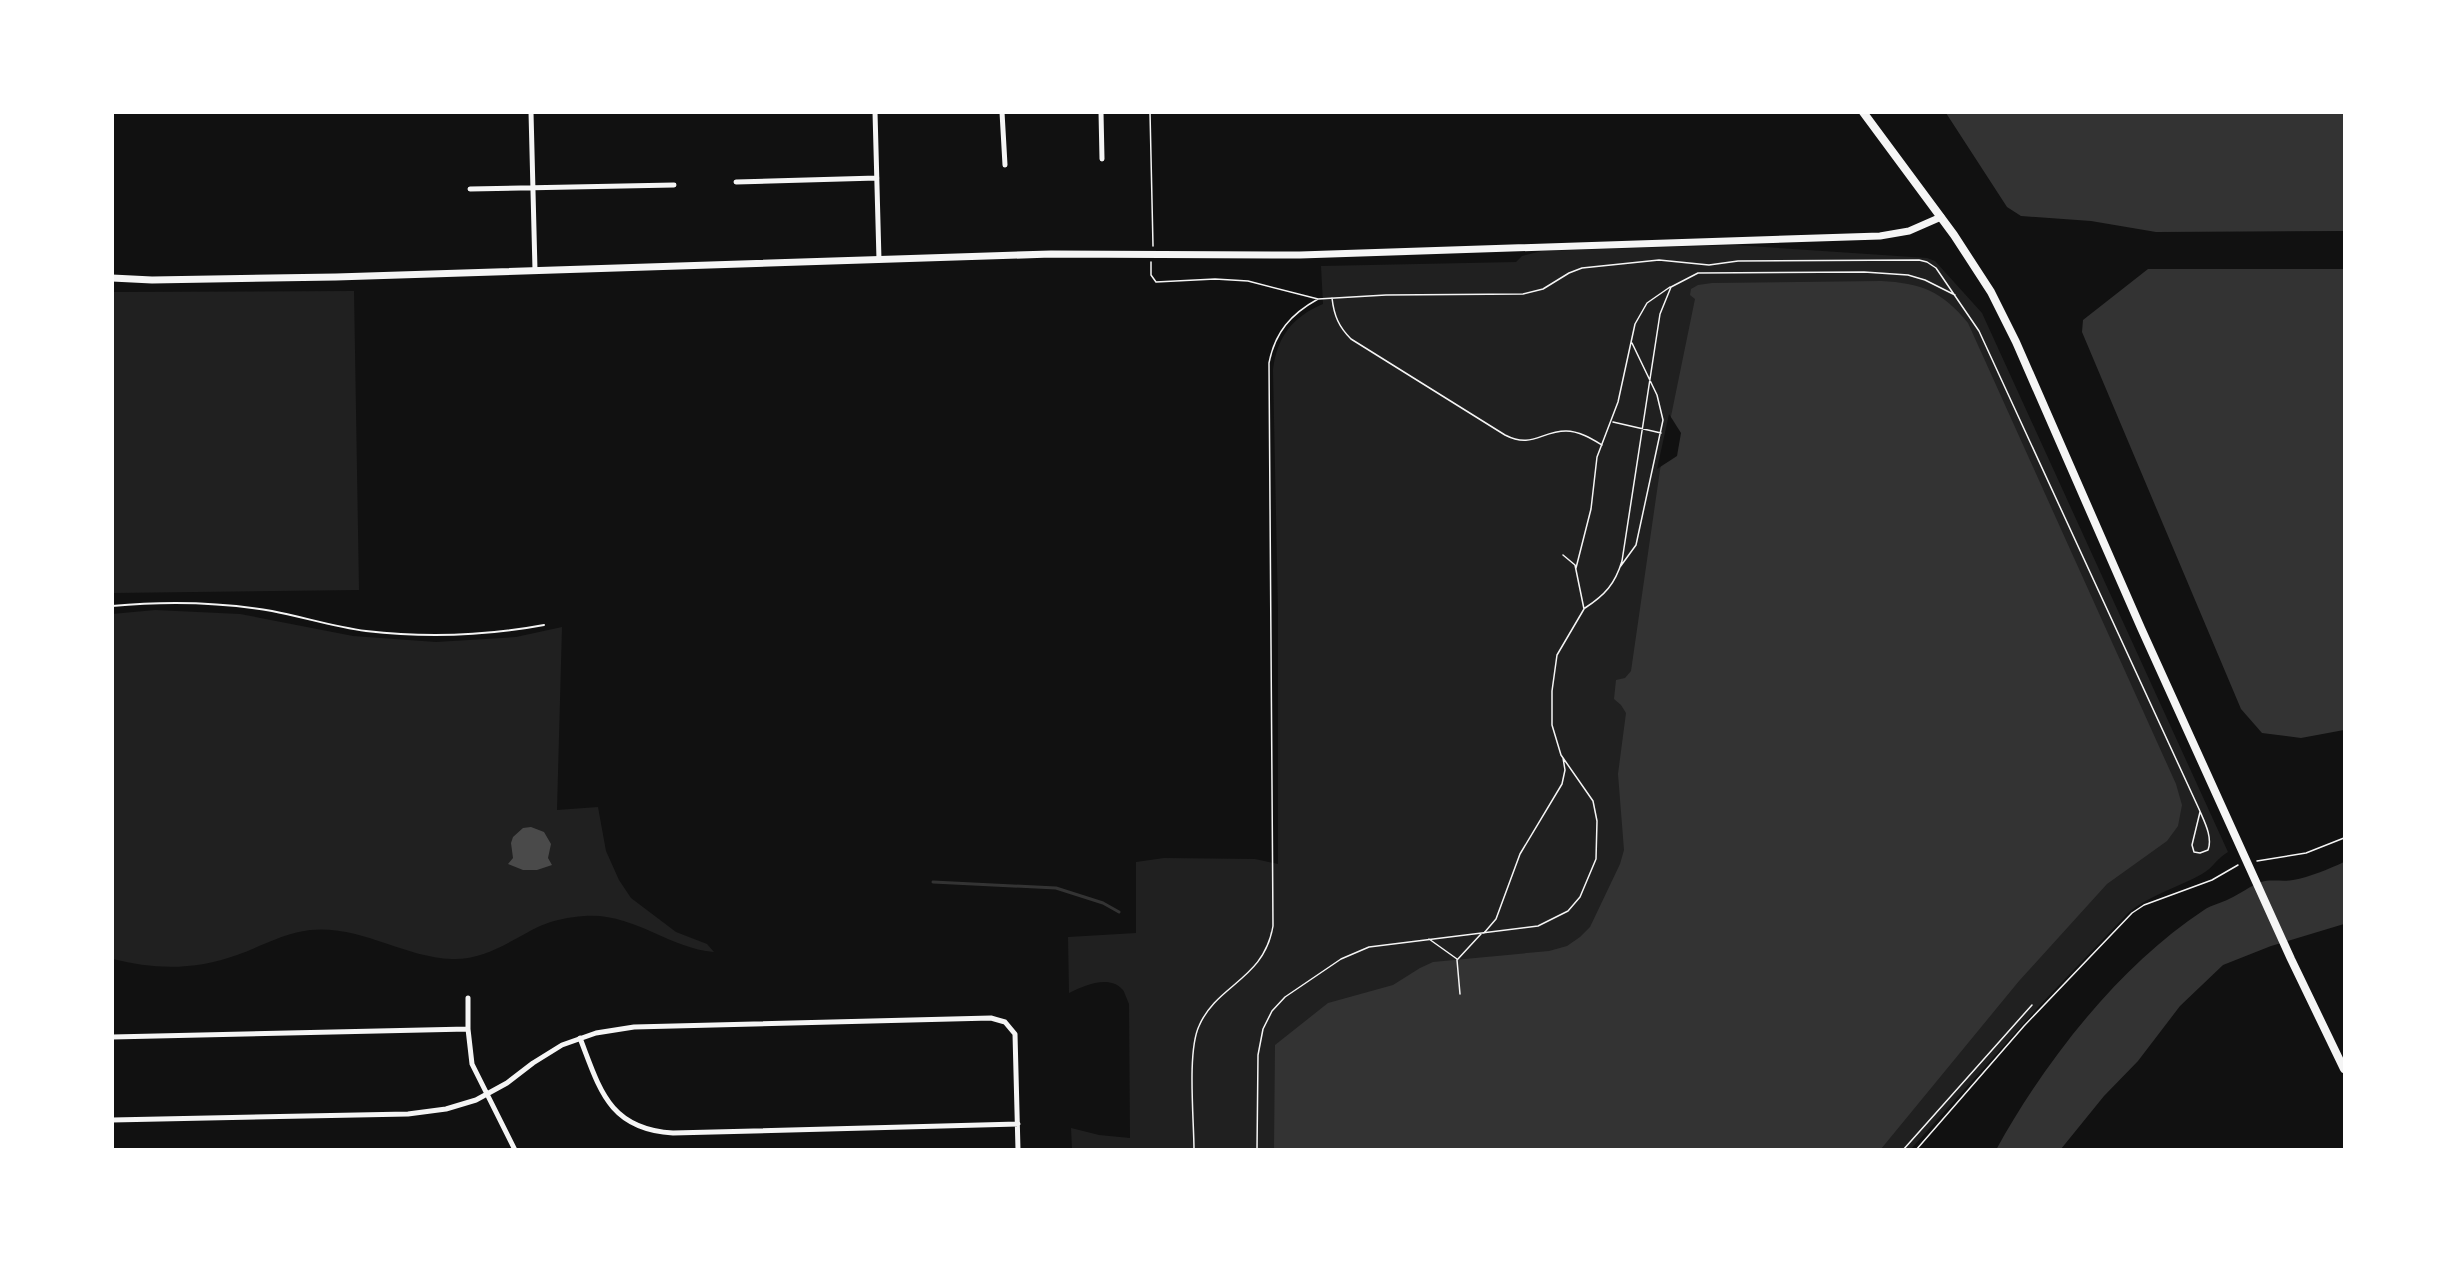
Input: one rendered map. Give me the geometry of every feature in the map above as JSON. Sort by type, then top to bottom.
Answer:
[{"type":"main road","points":[[1863,112],[1941,218],[1991,292],[2016,342],[2141,628],[2291,959],[2344,1069]]},
{"type":"street","points":[[531,112],[535,270]]},
{"type":"street","points":[[875,112],[879,260]]},
{"type":"street","points":[[1002,112],[1005,165]]},
{"type":"street","points":[[1101,112],[1102,159]]},
{"type":"street","points":[[736,182],[877,178]]},
{"type":"street","points":[[470,189],[674,185]]},
{"type":"street","points":[[112,279],[336,278],[1051,254],[1300,255],[1880,236],[1909,231],[1941,218]]},
{"type":"street","points":[[468,998],[468,1029],[472,1064],[515,1149]]},
{"type":"street","points":[[112,1120],[408,1114],[446,1109],[487,1094],[507,1083],[552,1050],[580,1038],[608,1030],[634,1027],[991,1018],[1005,1022],[1015,1034],[1018,1149]]},
{"type":"street","points":[[112,1037],[468,1029]]},
{"type":"street","points":[[580,1038],[599,1088],[607,1102],[624,1119],[652,1131],[674,1133],[1018,1124]]},
{"type":"lane","points":[[112,606],[163,603],[233,606],[271,611],[365,631],[424,635],[483,634],[544,625]]},
{"type":"path","points":[[1150,112],[1154,249]]},
{"type":"path","points":[[1151,261],[1151,275],[1156,282],[1239,279],[1318,299],[1386,295],[1524,294],[1543,289],[1582,268],[1670,260],[1709,265],[1738,261],[1919,260],[1932,264],[1979,331],[2200,812],[2210,844],[2208,850],[2200,854],[2194,852],[2192,845],[2200,812]]},
{"type":"path","points":[[1576,570],[1591,509],[1597,456],[1612,422],[1631,341],[1640,314],[1657,295],[1698,273],[1881,272],[1925,279],[1958,298]]},
{"type":"path","points":[[1620,568],[1660,314],[1671,287]]},
{"type":"path","points":[[1332,298],[1335,317],[1341,329],[1351,339],[1505,435],[1521,442],[1567,431],[1593,439],[1602,445]]},
{"type":"path","points":[[1194,1149],[1193,1052],[1196,1033],[1203,1017],[1214,1004],[1258,963],[1270,941],[1273,926],[1269,363],[1276,338],[1288,321],[1302,308],[1318,299]]},
{"type":"path","points":[[1460,994],[1458,960],[1496,919],[1512,869],[1562,784],[1563,757],[1552,725],[1552,691],[1561,647],[1584,609],[1610,589],[1620,568],[1636,545],[1663,420],[1661,407],[1649,377],[1631,341]]},
{"type":"path","points":[[1612,422],[1661,433]]},
{"type":"path","points":[[1563,555],[1575,565],[1584,609]]},
{"type":"path","points":[[1257,1149],[1257,1055],[1263,1029],[1272,1011],[1285,996],[1341,959],[1369,947],[1538,926],[1568,911],[1580,897],[1596,859],[1598,821],[1593,801],[1563,757]]},
{"type":"path","points":[[2255,861],[2306,853],[2344,838]]},
{"type":"path","points":[[1916,1149],[2024,1026],[2132,913],[2144,905],[2212,880],[2241,864]]},
{"type":"path","points":[[1430,939],[1458,960]]},
{"type":"path","points":[[1904,1149],[2032,1005]]},
{"type":"shaded area","points":[[1946,113],[2344,113],[2344,231],[2156,232],[2091,221],[2021,216],[2007,207]]},
{"type":"shaded area","points":[[1735,245],[1927,258],[1935,261],[1982,313],[2228,852],[2202,874],[2146,901],[2129,912],[2041,1004],[1911,1149],[1072,1149],[1071,1128],[1099,1135],[1130,1138],[1129,1004],[1123,990],[1111,983],[1096,983],[1069,993],[1068,937],[1136,933],[1136,862],[1164,858],[1255,859],[1278,864],[1278,611],[1273,370],[1278,348],[1288,330],[1303,315],[1323,304],[1321,266],[1516,262],[1522,256],[1542,251]]},
{"type":"shaded area","points":[[2148,269],[2344,269],[2344,730],[2301,738],[2262,733],[2241,709],[2082,332],[2083,320]]},
{"type":"shaded area","points":[[1881,281],[1908,284],[1930,291],[1949,303],[1968,323],[2176,784],[2182,805],[2178,826],[2167,841],[2107,884],[2019,981],[1881,1149],[1274,1150],[1275,1045],[1328,1003],[1393,985],[1433,962],[1549,951],[1567,946],[1590,927],[1620,864],[1624,850],[1618,774],[1626,713],[1614,699],[1616,680],[1625,678],[1631,671],[1660,470],[1695,299],[1690,295],[1691,289],[1698,285],[1712,283]]},
{"type":"shaded area","points":[[354,291],[359,590],[113,593],[113,292]]},
{"type":"shaded area","points":[[155,610],[240,614],[353,636],[436,642],[516,637],[562,627],[557,810],[598,807],[606,851],[619,880],[631,898],[676,932],[707,944],[714,952],[681,944],[619,919],[584,916],[545,924],[487,953],[464,958],[452,959],[416,953],[347,932],[310,930],[291,934],[237,955],[206,964],[160,967],[113,959],[112,614]]},
{"type":"shaded area","points":[[2344,862],[2344,924],[2271,946],[2223,965],[2180,1006],[2138,1061],[2104,1096],[2061,1149],[1996,1150],[2037,1083],[2087,1018],[2114,987],[2173,933],[2207,908],[2257,884],[2265,881],[2299,879]]},
{"type":"pier","points":[[1669,414],[1681,433],[1677,456],[1657,469]]},
{"type":"building","points":[[531,827],[544,832],[551,844],[548,858],[552,865],[537,870],[523,870],[508,864],[513,858],[511,843],[513,837],[523,828]]},
{"type":"waterway","points":[[933,882],[1056,888],[1103,903],[1119,912]]}]
